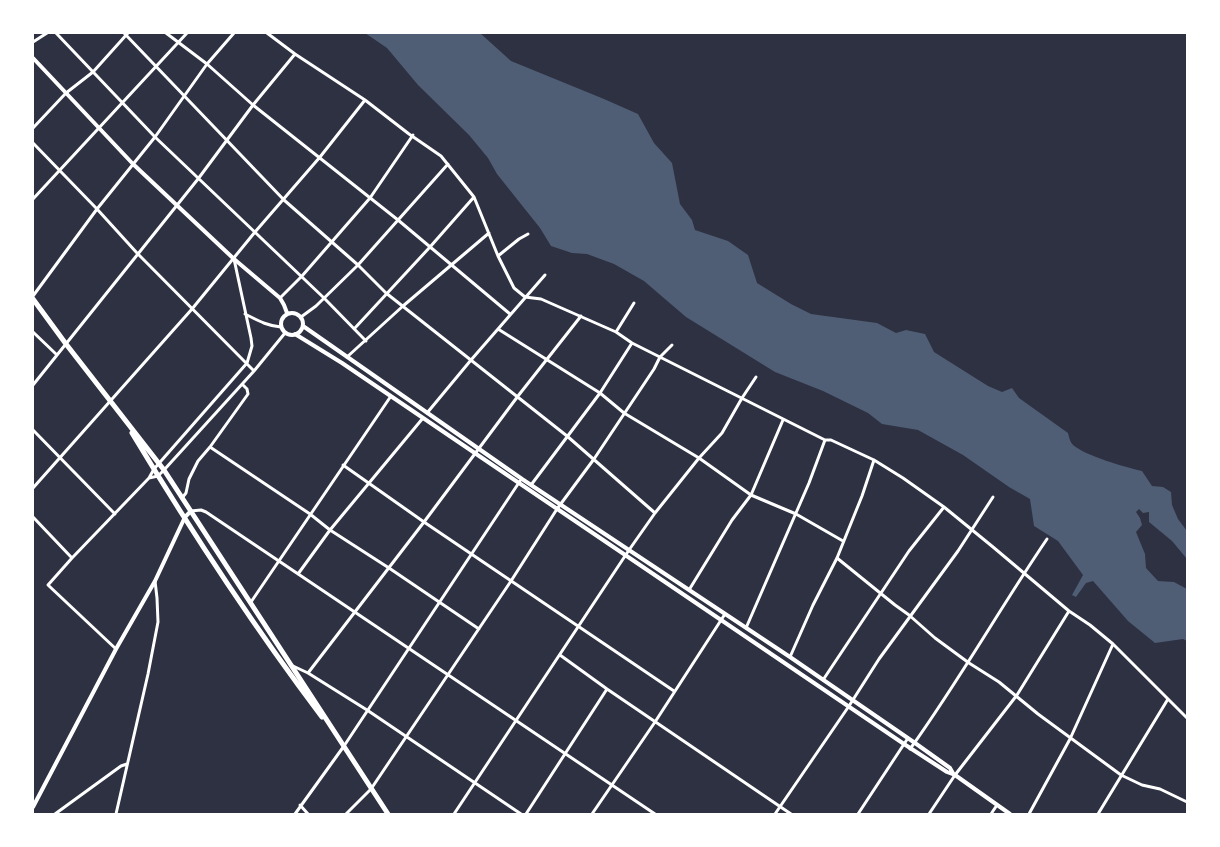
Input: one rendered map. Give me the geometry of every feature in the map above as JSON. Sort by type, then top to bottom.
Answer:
[{"type":"main road","points":[[33,297],[66,344],[122,417],[160,463],[388,814]]},
{"type":"main road","points":[[122,417],[212,560],[291,676],[344,746]]},
{"type":"street","points":[[33,42],[47,33]]},
{"type":"street","points":[[56,33],[155,137],[302,276],[366,341]]},
{"type":"street","points":[[166,33],[177,43],[207,64],[253,105],[398,220],[510,314]]},
{"type":"street","points":[[33,199],[186,33]]},
{"type":"street","points":[[33,297],[97,209],[155,137],[207,64],[234,33]]},
{"type":"street","points":[[267,33],[295,54],[365,100],[441,156],[474,197],[498,256],[514,288],[525,297],[541,299],[616,332],[632,343],[783,420],[825,440],[831,440],[874,460],[903,478],[972,530],[1070,611],[1090,624],[1113,644],[1187,718]]},
{"type":"street","points":[[33,128],[66,93],[93,72],[126,34],[155,67],[227,139],[284,200],[358,265],[386,293],[518,396],[655,512]]},
{"type":"street","points":[[33,385],[137,253],[198,179],[253,105],[295,54]]},
{"type":"street","points":[[33,58],[133,164],[234,259],[280,298],[287,313]]},
{"type":"street","points":[[33,488],[192,309],[255,232],[320,157],[365,100]]},
{"type":"street","points":[[280,298],[302,276],[370,198],[413,135]]},
{"type":"street","points":[[33,143],[137,253],[247,362],[254,371]]},
{"type":"street","points":[[301,317],[316,306],[358,265],[448,164]]},
{"type":"street","points":[[354,329],[474,197]]},
{"type":"street","points":[[347,357],[451,264],[489,233]]},
{"type":"street","points":[[498,256],[519,239],[528,234]]},
{"type":"street","points":[[116,649],[48,585],[149,478],[154,469],[247,362],[252,346],[251,338],[234,259]]},
{"type":"street","points":[[427,414],[498,328],[545,275]]},
{"type":"street","points":[[616,332],[634,303]]},
{"type":"street","points":[[287,313],[294,313],[301,317],[301,330],[292,335],[285,333],[281,327],[281,319],[287,313]]},
{"type":"street","points":[[245,314],[260,322],[281,327]]},
{"type":"street","points":[[308,673],[424,522],[518,396],[581,316]]},
{"type":"street","points":[[302,326],[560,505],[853,700],[950,768],[955,776]]},
{"type":"street","points":[[498,328],[600,393],[624,413],[699,458],[751,495],[796,514],[843,541]]},
{"type":"street","points":[[33,332],[57,355]]},
{"type":"street","points":[[149,478],[158,476],[164,470],[254,371],[285,333]]},
{"type":"street","points":[[296,334],[476,453],[518,484],[626,555],[720,621],[849,706],[910,749],[955,776],[1010,814]]},
{"type":"street","points":[[531,485],[600,393],[632,343]]},
{"type":"street","points":[[346,814],[371,789],[512,581],[557,509],[594,459],[654,369],[660,357],[672,345]]},
{"type":"street","points":[[454,814],[655,512],[699,458],[722,433],[756,377]]},
{"type":"street","points":[[182,498],[186,493],[193,470],[198,461],[210,447],[248,394],[247,389],[242,384]]},
{"type":"street","points":[[251,602],[391,396]]},
{"type":"street","points":[[298,574],[330,530],[423,418]]},
{"type":"street","points":[[689,590],[732,520],[751,495],[783,420]]},
{"type":"street","points":[[33,430],[115,514]]},
{"type":"street","points":[[746,628],[796,514],[825,440]]},
{"type":"street","points":[[210,447],[310,514],[330,530],[479,629]]},
{"type":"street","points":[[790,657],[813,605],[837,558],[862,496],[874,460]]},
{"type":"street","points":[[343,465],[424,522],[674,691]]},
{"type":"street","points":[[295,814],[300,805],[344,746],[522,479]]},
{"type":"street","points":[[775,814],[853,700],[868,674],[909,615],[958,551],[993,497]]},
{"type":"street","points":[[823,680],[909,551],[944,508]]},
{"type":"street","points":[[33,806],[116,649],[155,581],[185,517],[191,511],[201,510],[517,720],[655,814]]},
{"type":"street","points":[[33,516],[72,558]]},
{"type":"street","points":[[910,749],[969,662],[1023,573],[1046,539]]},
{"type":"street","points":[[837,558],[909,615],[935,638],[1017,695],[1038,714],[1070,739],[1121,775],[1142,785],[1160,789],[1187,802]]},
{"type":"street","points":[[116,814],[148,674],[158,622],[155,581]]},
{"type":"street","points":[[929,814],[955,776],[1017,695],[1070,611]]},
{"type":"street","points":[[592,814],[655,722],[725,614]]},
{"type":"street","points":[[1029,814],[1070,739],[1113,644]]},
{"type":"street","points":[[560,655],[607,690],[791,814]]},
{"type":"street","points":[[292,665],[308,673],[367,710],[521,814]]},
{"type":"street","points":[[526,814],[607,690]]},
{"type":"street","points":[[1098,814],[1168,699]]},
{"type":"street","points":[[858,814],[908,738]]},
{"type":"street","points":[[55,814],[121,766],[127,764]]},
{"type":"street","points":[[300,805],[308,814]]},
{"type":"street","points":[[990,814],[997,805]]},
{"type":"water","points":[[365,33],[480,33],[511,61],[638,114],[654,143],[672,163],[680,204],[692,220],[695,230],[728,241],[748,255],[757,283],[791,304],[811,314],[877,323],[896,333],[906,330],[925,334],[934,352],[988,386],[1002,392],[1012,388],[1019,398],[1068,433],[1072,444],[1079,449],[1106,461],[1142,471],[1152,486],[1163,487],[1171,492],[1172,505],[1178,519],[1187,531],[1187,559],[1172,541],[1149,522],[1149,512],[1143,513],[1139,509],[1136,512],[1142,525],[1136,532],[1145,554],[1146,568],[1158,581],[1174,582],[1187,589],[1187,641],[1183,639],[1155,643],[1128,621],[1093,581],[1086,583],[1076,597],[1072,595],[1083,575],[1058,541],[1034,526],[1030,499],[1009,487],[963,455],[918,430],[882,424],[868,413],[823,391],[775,372],[686,317],[644,281],[614,264],[587,254],[572,253],[551,246],[540,228],[497,174],[488,158],[469,135],[418,85],[387,48]]}]
